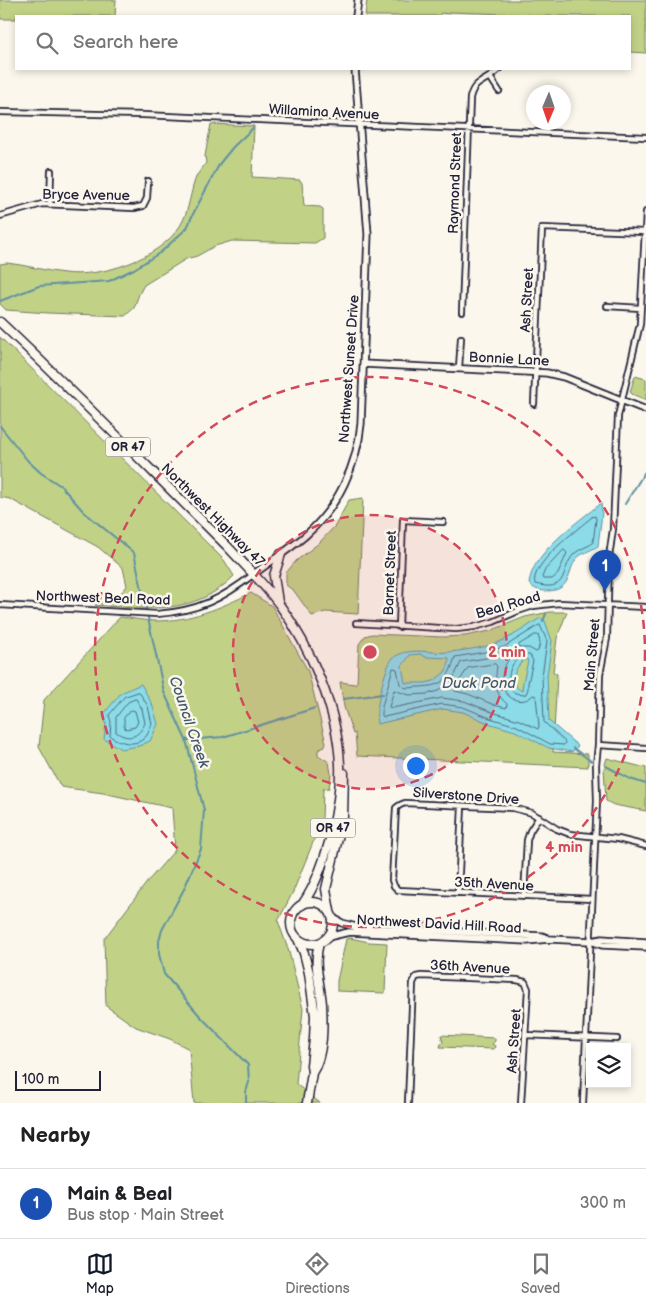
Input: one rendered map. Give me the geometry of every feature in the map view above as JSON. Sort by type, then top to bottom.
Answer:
[{"type":"main road","name":"Northwest Highway 47","points":[[0,322],[194,512],[254,574],[279,604],[301,639],[320,680],[333,720],[341,767],[339,797],[330,838],[312,891],[302,905]]},
{"type":"main road","points":[[279,604],[274,576],[281,554]]},
{"type":"main road","name":"Northwest Highway 47","points":[[331,915],[326,889],[343,817],[344,773],[341,767]]},
{"type":"main road","points":[[298,939],[308,944],[319,943],[328,937],[332,931],[331,915],[320,903],[314,902],[302,905],[293,914],[291,921],[292,928],[304,953],[315,1016],[310,1065],[312,1073],[307,1103]]},
{"type":"main road","points":[[312,1073],[317,1066],[321,1035],[322,1004],[315,965],[319,943]]},
{"type":"street","points":[[356,15],[358,0]]},
{"type":"street","name":"Northwest Sunset Drive","points":[[254,574],[307,534],[320,520],[348,477],[355,456],[360,431],[368,234],[355,70]]},
{"type":"street","name":"Raymond Street","points":[[462,312],[468,129],[472,91],[480,81],[490,77],[497,70]]},
{"type":"street","points":[[490,77],[499,91]]},
{"type":"street","name":"Willamina Avenue","points":[[0,112],[143,115],[646,137]]},
{"type":"street","points":[[50,204],[51,171]]},
{"type":"street","name":"Bryce Avenue","points":[[0,216],[38,205],[50,204],[134,208],[143,206],[147,198],[148,181]]},
{"type":"street","name":"Main Street","points":[[584,1103],[597,800],[596,765],[600,674],[607,638],[609,558],[613,529],[616,434],[621,399],[638,334],[646,212]]},
{"type":"street","name":"Ash Street","points":[[534,404],[542,228],[645,232]]},
{"type":"street","points":[[608,306],[641,308]]},
{"type":"street","points":[[459,368],[461,338]]},
{"type":"street","name":"Bonnie Lane","points":[[363,364],[535,372],[564,377],[646,410]]},
{"type":"street","name":"Barnet Street","points":[[399,627],[403,520],[443,522]]},
{"type":"street","name":"Northwest Beal Road","points":[[0,604],[157,614],[186,611],[206,605],[227,594],[254,574]]},
{"type":"street","name":"Beal Road","points":[[356,623],[456,629],[493,622],[533,606],[559,603],[646,607]]},
{"type":"street","points":[[598,745],[646,748]]},
{"type":"street","name":"Silverstone Drive","points":[[395,887],[392,881],[395,812],[399,806],[405,803],[513,808],[539,817],[560,831],[646,846]]},
{"type":"street","points":[[458,893],[462,806]]},
{"type":"street","points":[[524,896],[527,840],[530,831],[539,817]]},
{"type":"street","name":"35th Avenue","points":[[395,887],[401,890],[592,900]]},
{"type":"street","name":"Northwest David Hill Road","points":[[331,915],[342,924],[356,926],[542,936],[549,939]]},
{"type":"street","name":"Northwest David Hill Road","points":[[328,937],[349,932],[527,942],[549,939],[591,941],[602,939],[646,942]]},
{"type":"street","name":"Northwest David Hill Road","points":[[591,941],[602,945],[646,947]]},
{"type":"street","name":"36th Avenue","points":[[408,1103],[413,983],[416,976],[523,982]]},
{"type":"street","name":"Ash Street","points":[[521,1103],[528,989],[523,982]]},
{"type":"street","points":[[526,1035],[617,1039]]},
{"type":"green space","points":[[0,0],[116,0],[115,15],[15,15],[15,19],[0,19]]},
{"type":"green space","points":[[367,0],[646,0],[646,53],[631,52],[631,15],[533,15],[450,12],[449,14],[441,13],[440,15],[365,15]]},
{"type":"green space","points":[[211,124],[254,126],[252,177],[300,180],[302,183],[304,206],[320,207],[323,209],[323,238],[315,243],[232,241],[215,246],[197,256],[186,259],[144,285],[134,308],[125,316],[6,310],[0,304],[0,264],[7,263],[64,273],[95,272],[128,264],[144,257],[171,238],[183,220],[197,175],[206,163],[205,156]]},
{"type":"green space","points":[[0,337],[224,560],[234,576],[219,589],[203,598],[186,604],[151,608],[95,605],[116,596],[124,590],[127,586],[123,568],[98,547],[10,499],[0,497]]},
{"type":"green space","points":[[635,376],[646,379],[646,400],[630,392]]},
{"type":"green space","points":[[363,498],[358,614],[325,612],[312,616],[294,591],[286,585],[286,573],[296,561],[319,543],[335,526],[349,500]]},
{"type":"green space","points":[[251,593],[272,606],[308,671],[326,743],[324,747],[318,750],[318,755],[329,762],[331,774],[329,788],[323,789],[322,820],[293,892],[278,921],[289,952],[303,1009],[296,1084],[320,1103],[194,1103],[189,1049],[170,1039],[136,1027],[106,1006],[104,939],[148,881],[175,850],[172,808],[103,793],[61,787],[39,747],[44,700],[120,617],[147,621],[180,619],[228,604]]},
{"type":"green space","points":[[550,612],[567,612],[557,638],[553,672],[557,674],[553,752],[588,754],[588,767],[357,756],[355,733],[353,734],[344,707],[340,682],[355,684],[357,682],[359,644],[365,636],[372,634],[465,636],[490,631],[525,617]]},
{"type":"green space","points":[[607,758],[646,768],[646,811],[614,805],[606,801],[604,768]]},
{"type":"green space","points":[[346,939],[387,943],[385,993],[337,991],[337,981]]},
{"type":"green space","points":[[441,1035],[495,1038],[492,1044],[495,1046],[494,1049],[440,1047],[443,1042]]},
{"type":"water","points":[[601,503],[602,513],[598,546],[578,557],[568,578],[561,587],[555,590],[543,591],[531,586],[529,584],[532,572],[547,550],[557,539]]},
{"type":"water","name":"Duck Pond","points":[[540,618],[545,621],[552,641],[547,676],[549,721],[578,746],[572,752],[549,748],[515,731],[488,723],[463,712],[443,709],[377,724],[377,710],[387,670],[393,658],[399,654],[413,651],[449,652],[491,645],[513,636]],"holes":[[[420,654],[426,657],[449,658],[445,672],[434,681],[405,683],[402,666],[410,655]],[[527,659],[528,661],[522,691],[515,684],[514,674],[519,665]]]},
{"type":"water","points":[[141,684],[152,704],[158,724],[150,741],[139,746],[121,749],[104,739],[106,723],[103,715],[121,693]]},
{"type":"waterway","points":[[0,301],[39,286],[109,281],[134,269],[161,252],[187,228],[220,163],[233,147],[253,128]]},
{"type":"waterway","name":"Council Creek","points":[[0,426],[28,461],[41,473],[61,486],[84,512],[134,553],[164,692],[186,740],[204,810],[201,849],[184,889],[162,930],[159,941],[159,954],[164,974],[200,1016],[248,1065],[249,1082],[246,1092],[246,1103]]},
{"type":"waterway","points":[[625,504],[646,470]]},
{"type":"waterway","points":[[543,621],[546,614]]},
{"type":"waterway","points":[[343,699],[383,694]]},
{"type":"waterway","points":[[186,740],[223,737],[315,708]]},
{"type":"waterway","points":[[573,748],[591,761]]},
{"type":"waterway","points":[[606,766],[630,779],[646,784]]},
{"type":"place","name":"Main & Beal","points":[[605,591]]}]
